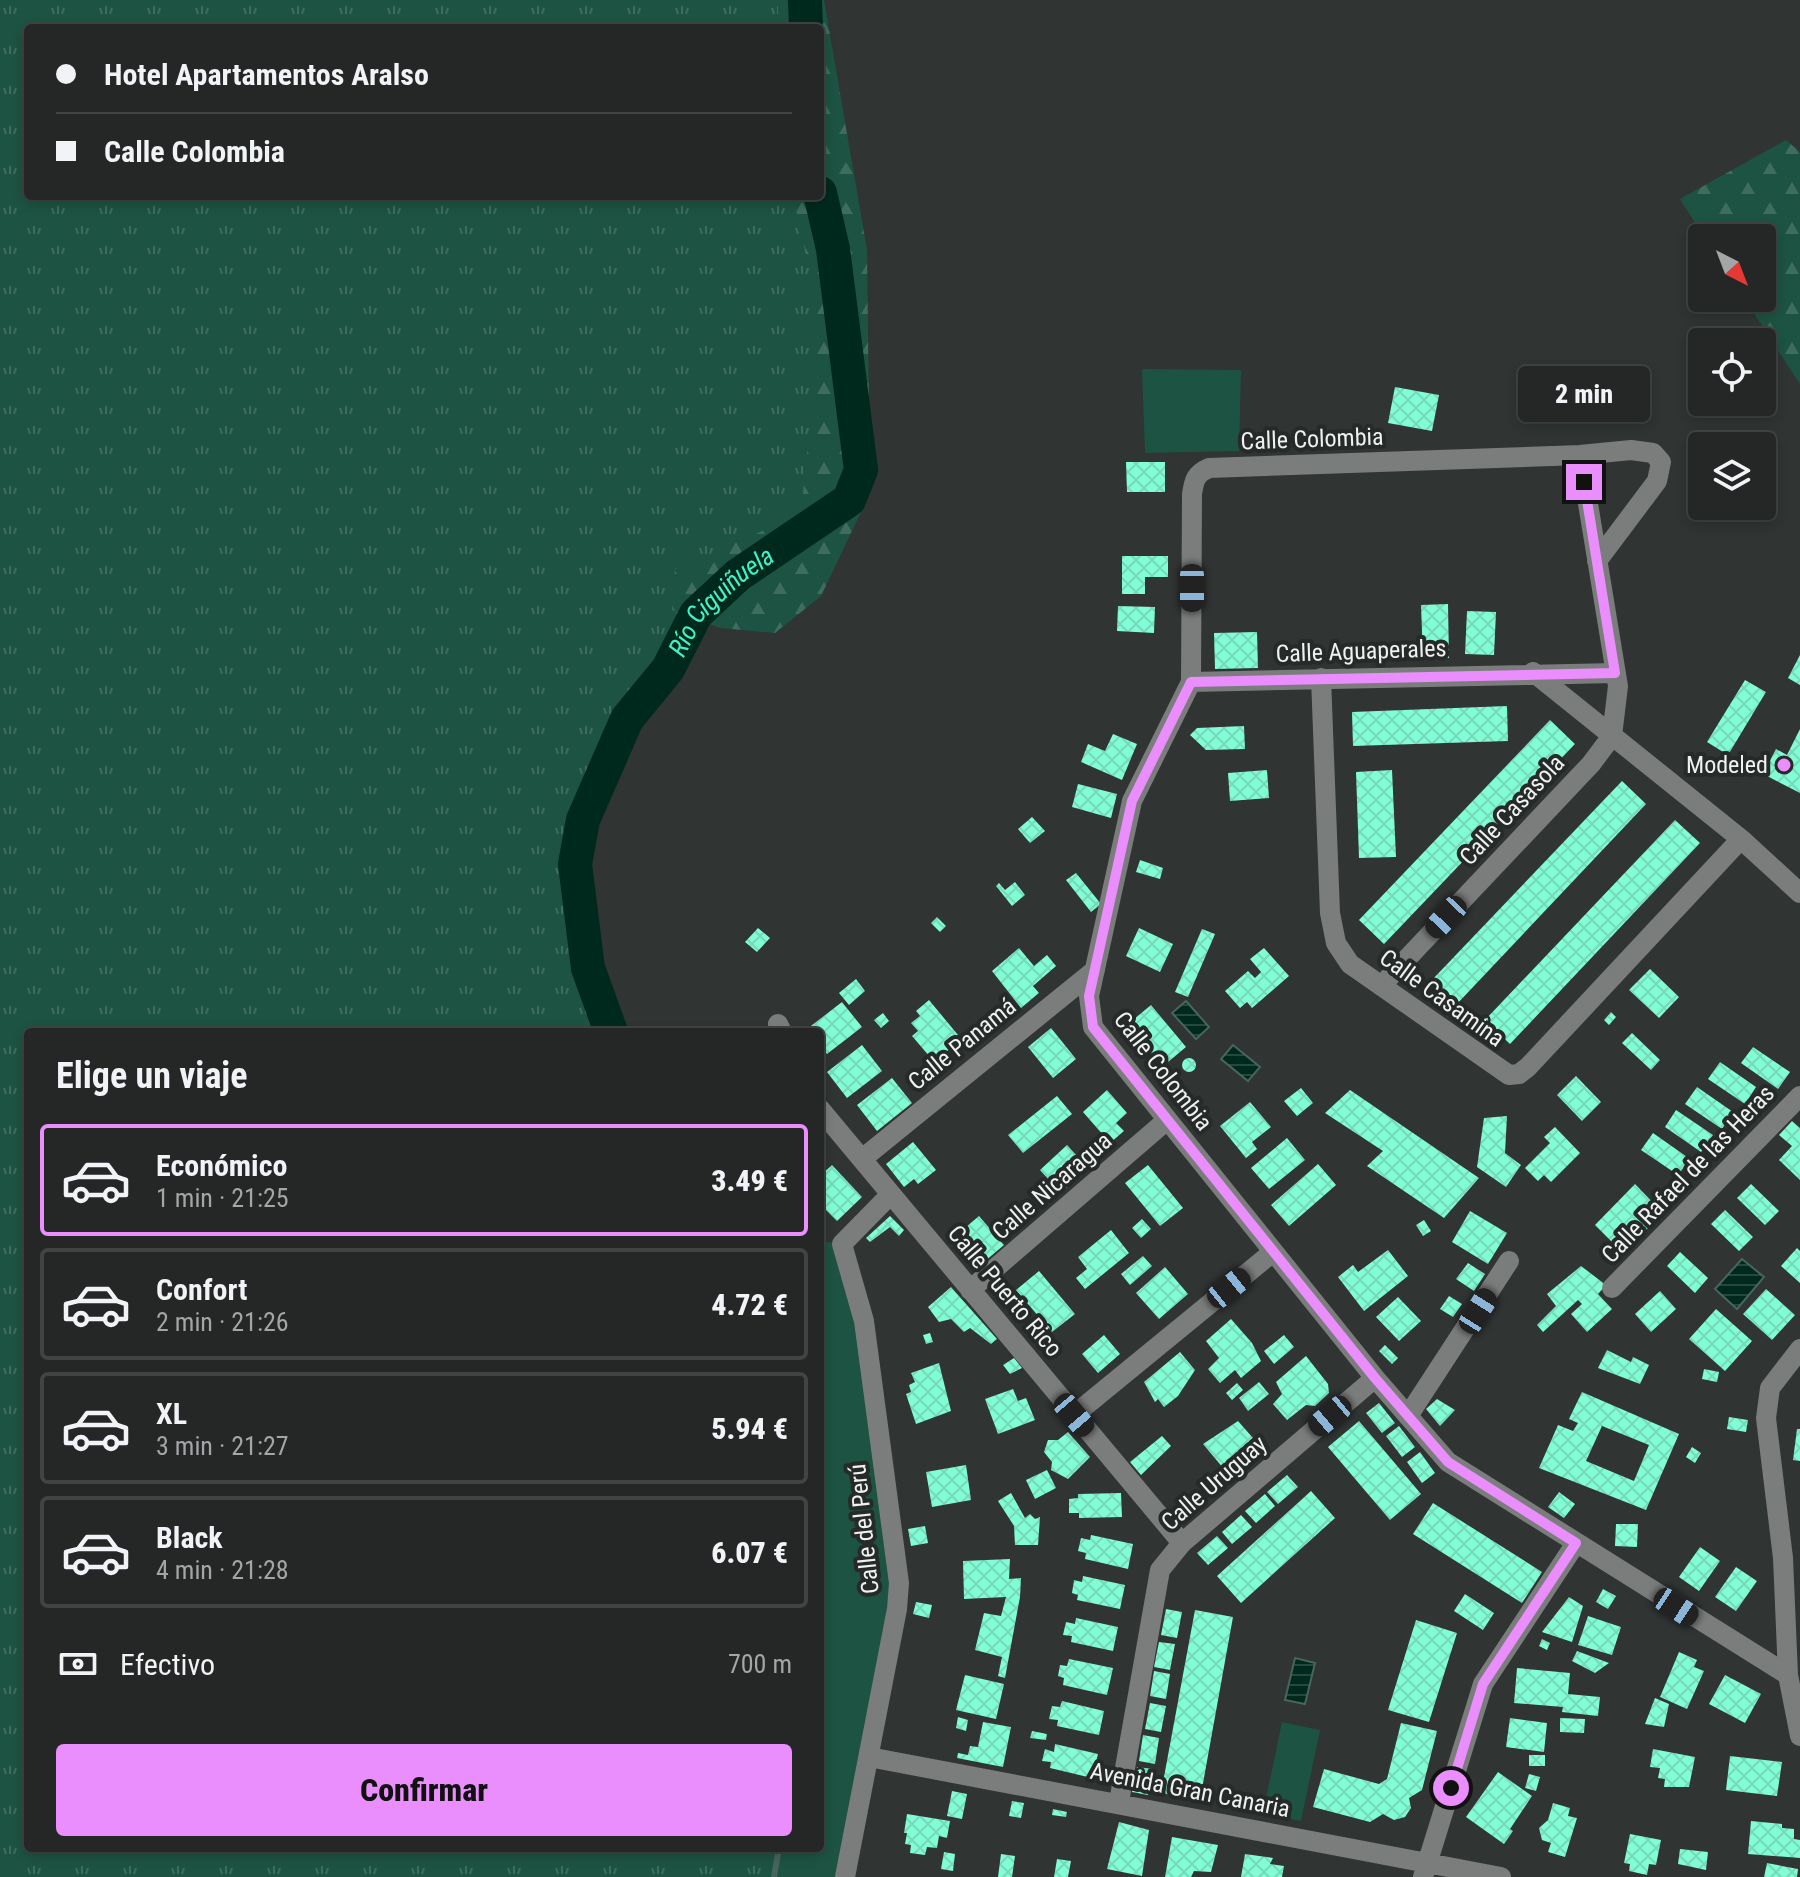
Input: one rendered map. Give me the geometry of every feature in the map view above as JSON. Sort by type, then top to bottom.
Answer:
[{"type":"street","name":"Calle Colombia","points":[[1597,561],[1657,481],[1661,462],[1653,453],[1209,468],[1200,472],[1194,479],[1192,494],[1191,682],[1132,801],[1089,996],[1093,1027],[1375,1378],[1448,1462],[1751,1655],[1788,1675]]},
{"type":"street","points":[[1580,455],[1615,673],[1618,700],[1612,736]]},
{"type":"street","points":[[1533,672],[1741,839],[1800,893]]},
{"type":"street","name":"Calle Aguaperales","points":[[1191,682],[1533,672],[1615,673]]},
{"type":"street","points":[[1584,713],[1579,689],[1589,673]]},
{"type":"street","name":"Calle Casamina","points":[[1321,678],[1330,913],[1336,943],[1350,964],[1501,1072],[1519,1074],[1741,839]]},
{"type":"street","name":"Calle Casasola","points":[[1381,986],[1591,764],[1612,736]]},
{"type":"street","name":"Calle Panamá","points":[[862,1159],[1095,970]]},
{"type":"street","name":"Calle Rafael de las Heras","points":[[1612,1288],[1800,1096]]},
{"type":"street","name":"Calle Puerto Rico","points":[[824,1114],[1182,1543]]},
{"type":"street","name":"Calle Nicaragua","points":[[970,1290],[1167,1120]]},
{"type":"street","name":"Calle del Perú","points":[[845,1877],[897,1609],[899,1583],[864,1321],[842,1244],[890,1195]]},
{"type":"street","points":[[1074,1415],[1273,1252]]},
{"type":"street","points":[[1408,1416],[1509,1261]]},
{"type":"street","points":[[1800,1349],[1774,1381],[1766,1404],[1794,1648],[1788,1675],[1800,1736]]},
{"type":"street","name":"Calle Uruguay","points":[[1119,1802],[1160,1570],[1182,1543],[1375,1378]]},
{"type":"street","points":[[1425,1870],[1483,1684],[1576,1543]]},
{"type":"street","points":[[1783,1558],[1800,1632]]},
{"type":"street","points":[[1751,1655],[1794,1648]]},
{"type":"street","name":"Avenida Gran Canaria","points":[[869,1757],[1119,1802],[1425,1870],[1501,1877]]},
{"type":"green space","points":[[0,0],[805,0],[806,24],[24,24],[24,200],[821,200],[861,470],[696,614],[668,669],[627,719],[583,820],[575,864],[588,968],[610,1028],[24,1028],[24,1852],[778,1852],[774,1877],[0,1877]]},
{"type":"green space","points":[[778,0],[824,0],[867,250],[870,493],[821,596],[775,633],[720,628],[672,610],[675,569],[767,529],[802,503],[810,424],[811,278],[794,200],[824,200],[824,24],[778,24]]},
{"type":"green space","points":[[1786,140],[1800,152],[1800,384],[1776,347],[1776,328],[1764,328],[1753,312],[1776,312],[1776,224],[1696,224],[1680,199]]},
{"type":"green space","points":[[1142,369],[1241,370],[1239,451],[1145,453]]},
{"type":"green space","points":[[824,1242],[842,1244],[899,1583],[845,1877],[774,1877],[778,1852],[824,1852]]},
{"type":"green space","points":[[1282,1722],[1320,1730],[1301,1821],[1263,1813]]},
{"type":"shaded area","points":[[1186,1001],[1209,1027],[1196,1039],[1172,1013]]},
{"type":"shaded area","points":[[1233,1045],[1260,1067],[1248,1081],[1221,1059]]},
{"type":"shaded area","points":[[1742,1259],[1764,1277],[1737,1309],[1715,1289]]},
{"type":"shaded area","points":[[1295,1658],[1315,1663],[1305,1704],[1285,1700]]},
{"type":"building","points":[[1395,387],[1439,395],[1432,431],[1388,423]]},
{"type":"building","points":[[1126,462],[1165,462],[1165,492],[1127,492]]},
{"type":"building","points":[[1122,556],[1168,556],[1168,577],[1145,577],[1145,594],[1122,594]]},
{"type":"building","points":[[1448,604],[1449,658],[1423,659],[1421,605]]},
{"type":"building","points":[[1118,606],[1155,607],[1154,633],[1117,631]]},
{"type":"building","points":[[1467,611],[1496,612],[1494,655],[1465,654]]},
{"type":"building","points":[[1257,632],[1258,668],[1215,669],[1214,633]]},
{"type":"building","points":[[1800,655],[1800,685],[1788,678]]},
{"type":"building","points":[[1745,680],[1766,692],[1728,755],[1707,742]]},
{"type":"building","points":[[1507,706],[1508,741],[1353,746],[1352,712]]},
{"type":"building","points":[[1550,720],[1575,744],[1384,944],[1359,920]]},
{"type":"building","points":[[1244,726],[1245,749],[1206,750],[1190,735],[1197,728]]},
{"type":"building","name":"Modeled","points":[[1800,729],[1800,793],[1763,774],[1776,749],[1787,755]]},
{"type":"building","points":[[1113,734],[1137,744],[1122,780],[1081,762],[1088,744],[1105,751]]},
{"type":"building","points":[[1267,770],[1269,798],[1230,801],[1228,773]]},
{"type":"building","points":[[1392,770],[1396,857],[1359,858],[1356,772]]},
{"type":"building","points":[[1622,781],[1646,804],[1456,1005],[1431,981]]},
{"type":"building","points":[[1078,784],[1117,794],[1111,818],[1072,807]]},
{"type":"building","points":[[1032,817],[1045,831],[1030,843],[1018,829]]},
{"type":"building","points":[[1675,820],[1700,843],[1510,1044],[1485,1020]]},
{"type":"building","points":[[1140,860],[1163,868],[1160,879],[1136,872]]},
{"type":"building","points":[[1076,873],[1101,904],[1091,912],[1066,880]]},
{"type":"building","points":[[1015,882],[1025,895],[1012,906],[996,886],[999,883],[1005,890]]},
{"type":"building","points":[[937,917],[946,926],[940,932],[931,923]]},
{"type":"building","points":[[758,928],[770,938],[757,952],[745,942]]},
{"type":"building","points":[[1139,928],[1173,944],[1160,972],[1126,956]]},
{"type":"building","points":[[1202,929],[1215,934],[1188,997],[1175,992]]},
{"type":"building","points":[[1019,948],[1034,966],[1047,955],[1056,966],[1033,986],[1039,993],[1021,1008],[992,971]]},
{"type":"building","points":[[1264,948],[1289,976],[1252,1008],[1247,1002],[1240,1008],[1225,991],[1248,971],[1255,978],[1261,972],[1250,959]]},
{"type":"building","points":[[1650,969],[1679,997],[1659,1018],[1629,990]]},
{"type":"building","points":[[856,979],[865,991],[849,1005],[839,993]]},
{"type":"building","points":[[929,1000],[958,1035],[948,1043],[951,1047],[936,1064],[912,1036],[918,1031],[911,1023],[920,1016],[916,1011]]},
{"type":"building","points":[[842,1002],[862,1027],[827,1054],[824,1050],[824,1028],[808,1028]]},
{"type":"building","points":[[1151,1005],[1186,1047],[1162,1067],[1127,1025]]},
{"type":"building","points":[[1611,1012],[1616,1017],[1609,1025],[1604,1020]]},
{"type":"building","points":[[883,1013],[889,1021],[881,1028],[874,1020]]},
{"type":"building","points":[[1051,1028],[1076,1059],[1053,1078],[1028,1047]]},
{"type":"building","points":[[1632,1033],[1660,1060],[1651,1070],[1622,1043]]},
{"type":"building","points":[[862,1045],[882,1071],[847,1098],[827,1072]]},
{"type":"building","points":[[1753,1047],[1790,1072],[1778,1089],[1741,1063]]},
{"type":"building","points":[[1189,1058],[1196,1065],[1189,1072],[1182,1065]]},
{"type":"building","points":[[1720,1062],[1756,1087],[1745,1104],[1708,1079]]},
{"type":"building","points":[[1576,1076],[1601,1102],[1582,1121],[1557,1095]]},
{"type":"building","points":[[892,1078],[912,1103],[877,1131],[857,1105]]},
{"type":"building","points":[[1697,1087],[1733,1112],[1722,1129],[1685,1104]]},
{"type":"building","points":[[1301,1088],[1313,1103],[1297,1116],[1284,1101]]},
{"type":"building","points":[[1107,1090],[1127,1113],[1116,1123],[1124,1131],[1110,1143],[1083,1112]]},
{"type":"building","points":[[1350,1090],[1479,1178],[1444,1218],[1367,1166],[1383,1151],[1325,1113]]},
{"type":"building","points":[[1057,1096],[1072,1114],[1023,1153],[1008,1135]]},
{"type":"building","points":[[1250,1102],[1271,1127],[1252,1142],[1257,1149],[1246,1158],[1220,1126]]},
{"type":"building","points":[[1676,1110],[1713,1135],[1701,1152],[1665,1127]]},
{"type":"building","points":[[1507,1116],[1505,1153],[1521,1165],[1506,1187],[1477,1167],[1484,1118]]},
{"type":"building","points":[[1792,1121],[1800,1128],[1800,1180],[1779,1160],[1792,1146],[1779,1135]]},
{"type":"building","points":[[1555,1127],[1580,1153],[1551,1182],[1544,1175],[1538,1181],[1525,1168],[1550,1143],[1544,1137]]},
{"type":"building","points":[[1653,1133],[1690,1159],[1678,1175],[1641,1150]]},
{"type":"building","points":[[1287,1138],[1305,1160],[1269,1189],[1251,1168]]},
{"type":"building","points":[[913,1142],[936,1170],[918,1184],[914,1179],[904,1187],[886,1164]]},
{"type":"building","points":[[1067,1145],[1088,1168],[1061,1193],[1040,1170]]},
{"type":"building","points":[[1318,1164],[1336,1185],[1289,1226],[1271,1205]]},
{"type":"building","points":[[832,1165],[862,1197],[837,1221],[824,1210],[824,1172]]},
{"type":"building","points":[[1148,1165],[1183,1208],[1160,1226],[1125,1183]]},
{"type":"building","points":[[1635,1184],[1663,1213],[1623,1253],[1595,1225]]},
{"type":"building","points":[[1751,1184],[1779,1211],[1765,1225],[1737,1198]]},
{"type":"building","points":[[1725,1210],[1753,1237],[1739,1251],[1711,1224]]},
{"type":"building","points":[[1470,1211],[1507,1233],[1488,1264],[1452,1242]]},
{"type":"building","points":[[890,1216],[904,1230],[899,1236],[890,1227],[870,1242],[866,1238]]},
{"type":"building","points":[[979,1216],[1004,1245],[978,1267],[953,1238]]},
{"type":"building","points":[[1142,1219],[1151,1229],[1141,1238],[1132,1228]]},
{"type":"building","points":[[1424,1220],[1431,1231],[1423,1236],[1416,1225]]},
{"type":"building","points":[[1111,1230],[1129,1253],[1085,1289],[1076,1278],[1087,1269],[1078,1257]]},
{"type":"building","points":[[1797,1248],[1800,1251],[1800,1283],[1781,1266]]},
{"type":"building","points":[[1388,1250],[1408,1276],[1364,1311],[1338,1277],[1353,1265],[1358,1272]]},
{"type":"building","points":[[1680,1252],[1708,1278],[1695,1293],[1667,1266]]},
{"type":"building","points":[[1143,1256],[1152,1266],[1130,1285],[1121,1274]]},
{"type":"building","points":[[1468,1263],[1485,1274],[1474,1291],[1456,1279]]},
{"type":"building","points":[[1581,1266],[1606,1285],[1598,1294],[1612,1309],[1587,1332],[1571,1314],[1582,1304],[1578,1300],[1543,1332],[1537,1325],[1556,1306],[1547,1294]]},
{"type":"building","points":[[1165,1267],[1188,1294],[1159,1319],[1136,1293]]},
{"type":"building","points":[[1039,1271],[1075,1314],[1052,1332],[1016,1290]]},
{"type":"building","points":[[951,1287],[997,1339],[991,1344],[970,1328],[964,1332],[951,1319],[939,1322],[928,1307]]},
{"type":"building","points":[[1766,1289],[1795,1315],[1772,1340],[1743,1314]]},
{"type":"building","points":[[1660,1291],[1676,1309],[1651,1332],[1635,1314]]},
{"type":"building","points":[[1449,1296],[1462,1304],[1453,1317],[1440,1309]]},
{"type":"building","points":[[1398,1297],[1421,1321],[1399,1341],[1376,1317]]},
{"type":"building","points":[[1716,1309],[1752,1341],[1725,1371],[1689,1339]]},
{"type":"building","points":[[1231,1319],[1252,1343],[1261,1361],[1241,1378],[1235,1370],[1220,1383],[1208,1369],[1219,1358],[1206,1341]]},
{"type":"building","points":[[930,1333],[933,1342],[926,1344],[923,1335]]},
{"type":"building","points":[[1104,1335],[1120,1354],[1098,1373],[1082,1354]]},
{"type":"building","points":[[1284,1335],[1294,1347],[1274,1364],[1264,1351]]},
{"type":"building","points":[[1385,1345],[1398,1358],[1392,1364],[1379,1351]]},
{"type":"building","points":[[1607,1350],[1631,1362],[1633,1357],[1649,1365],[1640,1384],[1598,1368]]},
{"type":"building","points":[[1180,1352],[1195,1370],[1178,1396],[1164,1407],[1158,1399],[1155,1402],[1144,1382]]},
{"type":"building","points":[[1306,1356],[1328,1384],[1329,1393],[1315,1406],[1306,1405],[1287,1420],[1273,1404],[1282,1394],[1276,1382]]},
{"type":"building","points":[[1014,1358],[1022,1368],[1010,1374],[1003,1365]]},
{"type":"building","points":[[939,1363],[951,1411],[916,1424],[906,1394],[911,1392],[909,1385],[915,1382],[911,1373]]},
{"type":"building","points":[[1704,1369],[1719,1372],[1717,1382],[1702,1379]]},
{"type":"building","points":[[1259,1382],[1269,1394],[1248,1411],[1239,1398]]},
{"type":"building","points":[[1237,1383],[1243,1390],[1232,1400],[1226,1393]]},
{"type":"building","points":[[1013,1389],[1018,1401],[1026,1398],[1035,1420],[998,1434],[985,1399]]},
{"type":"building","points":[[1582,1392],[1679,1434],[1646,1510],[1539,1468],[1558,1425],[1573,1431],[1578,1423],[1569,1419]],"holes":[[[1602,1426],[1649,1445],[1634,1481],[1586,1461]]]},
{"type":"building","points":[[1437,1399],[1455,1410],[1440,1426],[1426,1409]]},
{"type":"building","points":[[1379,1403],[1395,1423],[1382,1433],[1366,1413]]},
{"type":"building","points":[[1729,1417],[1748,1420],[1746,1432],[1727,1429]]},
{"type":"building","points":[[1238,1421],[1253,1438],[1239,1450],[1241,1453],[1233,1460],[1239,1467],[1229,1475],[1203,1444]]},
{"type":"building","points":[[1359,1421],[1421,1494],[1390,1520],[1328,1447]]},
{"type":"building","points":[[1399,1426],[1415,1447],[1402,1457],[1386,1436]]},
{"type":"building","points":[[1797,1429],[1800,1429],[1800,1461],[1793,1460]]},
{"type":"building","points":[[1068,1432],[1090,1457],[1068,1479],[1051,1470],[1052,1462],[1044,1452],[1048,1440],[1058,1440]]},
{"type":"building","points":[[1162,1436],[1171,1446],[1141,1475],[1130,1462]]},
{"type":"building","points":[[1692,1447],[1701,1453],[1695,1463],[1686,1457]]},
{"type":"building","points":[[1420,1452],[1435,1473],[1422,1483],[1407,1462]]},
{"type":"building","points":[[966,1465],[971,1500],[932,1507],[926,1472]]},
{"type":"building","points":[[1047,1470],[1056,1488],[1035,1499],[1026,1480]]},
{"type":"building","points":[[1287,1475],[1298,1487],[1278,1504],[1267,1492]]},
{"type":"building","points":[[1311,1491],[1335,1518],[1241,1603],[1217,1576]]},
{"type":"building","points":[[1559,1492],[1575,1504],[1564,1518],[1548,1507]]},
{"type":"building","points":[[1011,1493],[1025,1518],[1030,1514],[1035,1519],[1040,1517],[1038,1545],[1015,1545],[1014,1526],[998,1501]]},
{"type":"building","points":[[1121,1493],[1122,1517],[1079,1518],[1079,1513],[1069,1513],[1069,1499],[1078,1498],[1078,1494]]},
{"type":"building","points":[[1265,1494],[1275,1506],[1256,1523],[1245,1511]]},
{"type":"building","points":[[1433,1503],[1542,1572],[1522,1603],[1413,1534]]},
{"type":"building","points":[[1241,1515],[1252,1527],[1232,1544],[1222,1532]]},
{"type":"building","points":[[1616,1524],[1638,1524],[1637,1547],[1615,1546]]},
{"type":"building","points":[[925,1526],[928,1543],[911,1546],[908,1529]]},
{"type":"building","points":[[1091,1535],[1133,1544],[1128,1569],[1085,1559],[1086,1553],[1078,1551],[1081,1538],[1090,1540]]},
{"type":"building","points":[[1217,1536],[1228,1548],[1208,1565],[1197,1553]]},
{"type":"building","points":[[1700,1547],[1720,1561],[1699,1591],[1679,1577]]},
{"type":"building","points":[[1010,1559],[1009,1579],[1021,1578],[1005,1678],[998,1676],[1002,1657],[975,1650],[984,1613],[1001,1616],[1006,1597],[964,1599],[963,1561]]},
{"type":"building","points":[[1736,1567],[1757,1581],[1736,1611],[1715,1597]]},
{"type":"building","points":[[1083,1576],[1125,1585],[1120,1609],[1077,1600],[1078,1595],[1072,1593],[1074,1580],[1082,1582]]},
{"type":"building","points":[[1603,1589],[1616,1596],[1608,1609],[1596,1602]]},
{"type":"building","points":[[1465,1594],[1494,1613],[1483,1630],[1454,1611]]},
{"type":"building","points":[[1569,1597],[1583,1606],[1572,1642],[1542,1632]]},
{"type":"building","points":[[916,1602],[932,1605],[929,1618],[913,1614]]},
{"type":"building","points":[[1166,1609],[1182,1612],[1177,1638],[1161,1635]]},
{"type":"building","points":[[1195,1610],[1233,1617],[1200,1800],[1161,1793]]},
{"type":"building","points":[[1588,1616],[1621,1627],[1612,1655],[1578,1645]]},
{"type":"building","points":[[1076,1618],[1118,1627],[1113,1651],[1071,1642],[1072,1636],[1063,1635],[1066,1622],[1075,1624]]},
{"type":"building","points":[[1416,1620],[1457,1633],[1429,1722],[1388,1710]]},
{"type":"building","points":[[1542,1639],[1550,1643],[1547,1650],[1539,1646]]},
{"type":"building","points":[[1159,1642],[1175,1644],[1170,1670],[1154,1667]]},
{"type":"building","points":[[1577,1651],[1609,1663],[1595,1673],[1572,1661]]},
{"type":"building","points":[[1679,1652],[1697,1660],[1694,1667],[1704,1671],[1687,1709],[1660,1697]]},
{"type":"building","points":[[1069,1659],[1113,1668],[1107,1695],[1063,1685],[1064,1678],[1058,1676],[1060,1665],[1067,1666]]},
{"type":"building","points":[[1517,1668],[1570,1673],[1568,1694],[1600,1697],[1598,1716],[1562,1712],[1563,1707],[1514,1703]]},
{"type":"building","points":[[1154,1671],[1170,1674],[1166,1699],[1150,1696]]},
{"type":"building","points":[[965,1675],[1004,1684],[996,1719],[956,1710]]},
{"type":"building","points":[[1725,1675],[1761,1694],[1745,1723],[1709,1704]]},
{"type":"building","points":[[1655,1698],[1669,1704],[1664,1727],[1645,1724]]},
{"type":"building","points":[[1062,1701],[1104,1711],[1099,1735],[1057,1726],[1058,1720],[1049,1719],[1052,1706],[1060,1707]]},
{"type":"building","points":[[1150,1703],[1166,1706],[1161,1732],[1145,1729]]},
{"type":"building","points":[[958,1717],[968,1720],[966,1731],[956,1728]]},
{"type":"building","points":[[1510,1718],[1547,1723],[1544,1752],[1506,1747]]},
{"type":"building","points":[[1560,1718],[1585,1719],[1584,1733],[1560,1732]]},
{"type":"building","points":[[983,1722],[1011,1727],[1003,1767],[957,1758],[958,1753],[968,1755],[970,1746],[978,1747]]},
{"type":"building","points":[[1401,1723],[1437,1731],[1422,1790],[1409,1798],[1411,1808],[1405,1817],[1394,1820],[1383,1814],[1370,1822],[1313,1807],[1324,1769],[1379,1784],[1387,1779]]},
{"type":"building","points":[[1032,1731],[1047,1734],[1046,1740],[1030,1738]]},
{"type":"building","points":[[1143,1735],[1159,1738],[1155,1764],[1139,1761]]},
{"type":"building","points":[[1055,1744],[1098,1754],[1092,1778],[1050,1768],[1051,1762],[1042,1761],[1045,1749],[1054,1752]]},
{"type":"building","points":[[1653,1749],[1695,1757],[1689,1787],[1664,1787],[1665,1779],[1658,1778],[1660,1768],[1650,1767]]},
{"type":"building","points":[[1529,1755],[1545,1755],[1545,1766],[1529,1766]]},
{"type":"building","points":[[1730,1756],[1782,1762],[1777,1796],[1726,1790]]},
{"type":"building","points":[[1137,1767],[1153,1769],[1148,1795],[1132,1792]]},
{"type":"building","points":[[1498,1772],[1532,1796],[1504,1844],[1466,1817]]},
{"type":"building","points":[[1529,1774],[1540,1777],[1536,1791],[1525,1788]]},
{"type":"building","points":[[952,1791],[967,1794],[962,1819],[947,1816]]},
{"type":"building","points":[[1012,1801],[1024,1803],[1021,1818],[1009,1816]]},
{"type":"building","points":[[1553,1803],[1570,1808],[1568,1816],[1577,1818],[1565,1857],[1548,1852],[1551,1843],[1542,1840],[1539,1828],[1548,1820]]},
{"type":"building","points":[[1053,1809],[1067,1812],[1066,1817],[1052,1815]]},
{"type":"building","points":[[907,1814],[950,1821],[947,1838],[939,1836],[937,1848],[927,1847],[925,1855],[910,1853],[911,1845],[905,1844],[907,1833],[904,1833]]},
{"type":"building","points":[[1751,1821],[1782,1824],[1782,1828],[1794,1829],[1794,1839],[1800,1840],[1800,1858],[1748,1854]]},
{"type":"building","points":[[1119,1822],[1149,1830],[1142,1876],[1107,1869]]},
{"type":"building","points":[[1630,1834],[1661,1840],[1656,1865],[1649,1864],[1647,1875],[1629,1871],[1630,1864],[1624,1863]]},
{"type":"building","points":[[1172,1837],[1218,1845],[1211,1872],[1194,1871],[1191,1877],[1165,1877]]},
{"type":"building","points":[[1680,1849],[1708,1852],[1706,1870],[1678,1864]]},
{"type":"building","points":[[944,1852],[955,1854],[953,1871],[941,1869]]},
{"type":"building","points":[[1001,1854],[1015,1856],[1012,1877],[998,1877]]},
{"type":"building","points":[[1245,1854],[1273,1858],[1270,1864],[1284,1866],[1282,1877],[1241,1877]]},
{"type":"building","points":[[1057,1859],[1071,1861],[1068,1877],[1054,1877]]},
{"type":"building","points":[[1767,1863],[1798,1869],[1797,1877],[1764,1877]]},
{"type":"waterway","name":"Río Ciguiñuela","points":[[805,0],[806,24]]},
{"type":"waterway","name":"Río Ciguiñuela","points":[[610,1028],[588,968],[575,864],[583,820],[627,719],[668,669],[696,614],[738,575],[849,500],[861,470],[833,249],[822,200]]},
{"type":"waterway","name":"Río Ciguiñuela","points":[[774,1877],[778,1852]]},
{"type":"place","name":"Modeled","points":[[1784,765]]},
{"type":"route","points":[[1451,1788],[1483,1684],[1576,1543],[1448,1462],[1375,1378],[1093,1027],[1089,996],[1132,801],[1191,682],[1533,672],[1615,673],[1584,482]]}]
